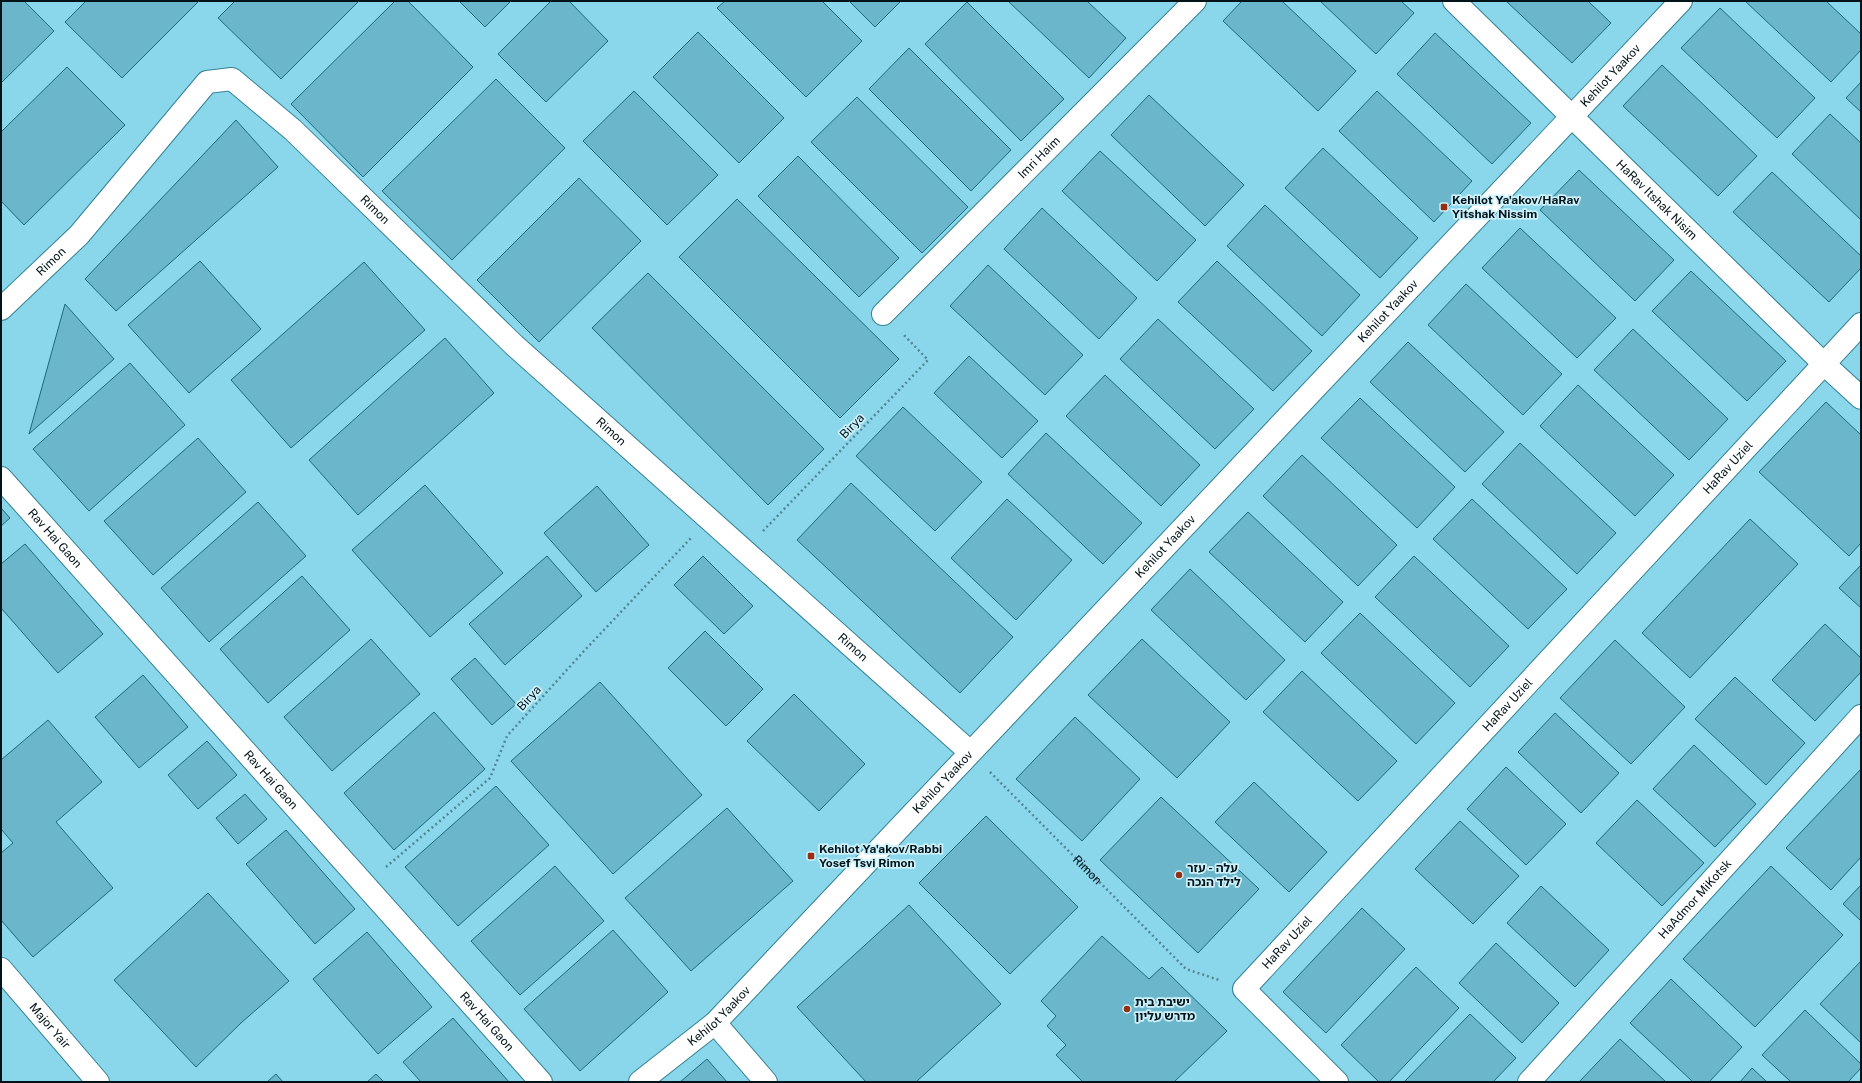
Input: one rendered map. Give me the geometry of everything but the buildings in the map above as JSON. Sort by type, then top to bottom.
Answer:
[{"type":"street","name":"Imri Haim","points":[[883,314],[1195,1]]},
{"type":"street","name":"HaRav Itshak Nisim","points":[[1454,1],[1824,364],[1861,398]]},
{"type":"street","name":"Kehilot Yaakov","points":[[640,1082],[715,1023],[1680,1]]},
{"type":"street","name":"Rimon","points":[[1,309],[79,235],[207,82],[232,80],[293,130],[514,345],[970,752]]},
{"type":"street","name":"HaRav Uziel","points":[[1244,989],[1861,324]]},
{"type":"street","name":"Rav Hai Gaon","points":[[1,478],[541,1082]]},
{"type":"street","name":"HaAdmor MiKotsk","points":[[1529,1082],[1859,723]]},
{"type":"street","name":"Major Yair","points":[[1,969],[98,1082]]},
{"type":"street","points":[[1244,989],[1336,1082]]},
{"type":"street","points":[[715,1023],[766,1082]]},
{"type":"path","name":"Birya","points":[[744,551],[928,360],[883,314]]},
{"type":"path","name":"Birya","points":[[365,885],[490,778],[506,736],[584,651],[710,519]]},
{"type":"path","name":"Rimon","points":[[970,752],[1186,969],[1244,989]]},
{"type":"place","name":"Kehilot Ya'akov/HaRav Yitshak Nissim","points":[[1444,207]]},
{"type":"place","name":"Kehilot Ya'akov/Rabbi Yosef Tsvi Rimon","points":[[811,856]]},
{"type":"place","name":"עלה - עזר לילד הנכה","points":[[1179,875]]},
{"type":"place","name":"ישיבת בית מדרש עליון","points":[[1127,1009]]}]
